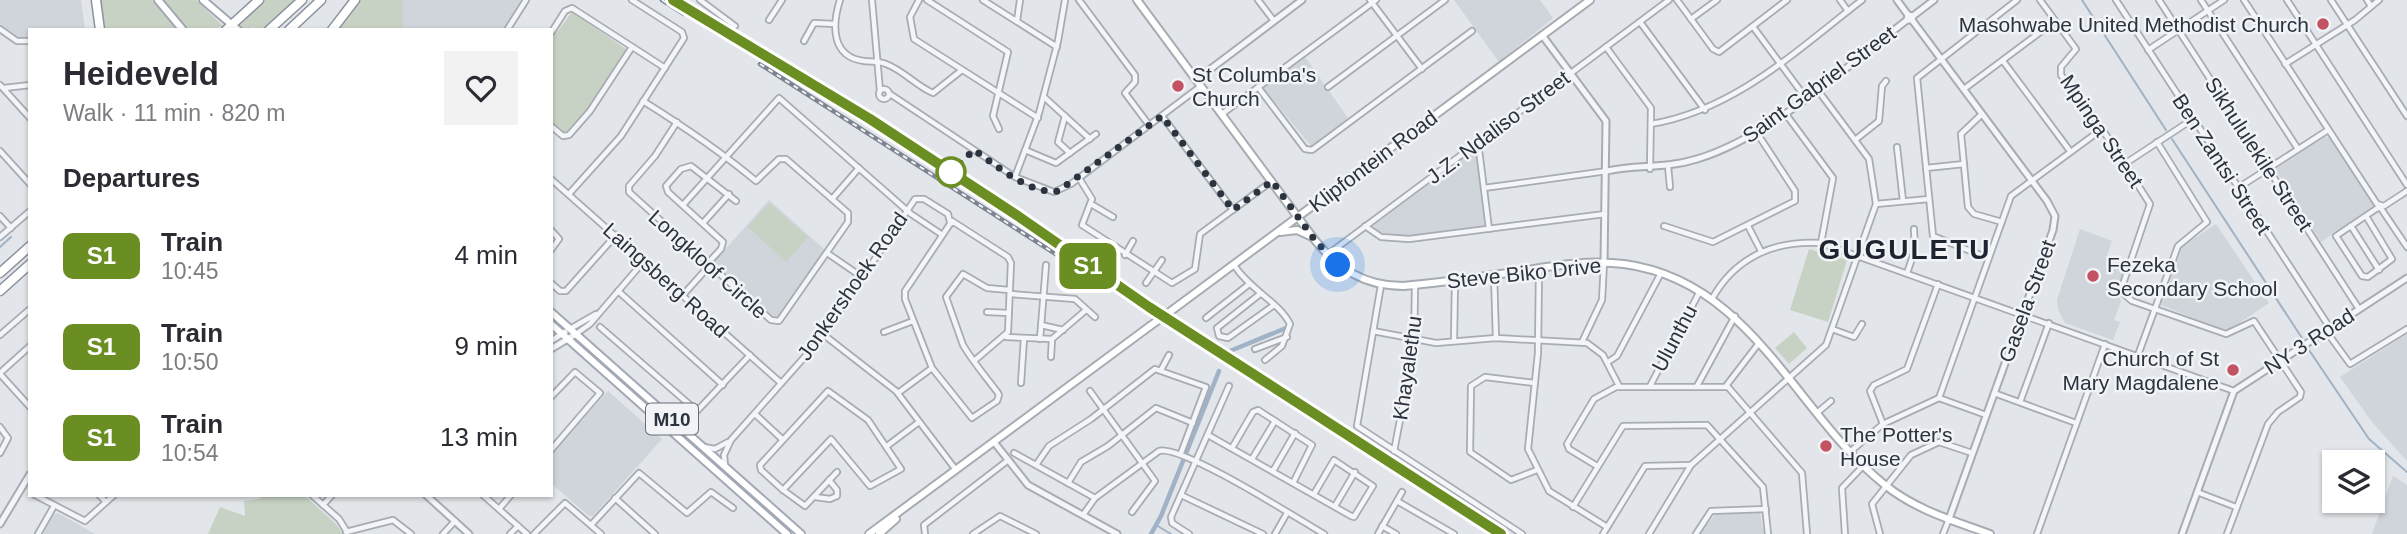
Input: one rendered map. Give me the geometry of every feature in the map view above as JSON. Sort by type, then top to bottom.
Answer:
[{"type":"highway","points":[[96,0],[100,28]]},
{"type":"highway","points":[[232,28],[259,0]]},
{"type":"highway","points":[[271,28],[302,0]]},
{"type":"highway","points":[[291,28],[321,0]]},
{"type":"highway","points":[[334,28],[355,0]]},
{"type":"highway","points":[[10,264],[28,242]]},
{"type":"highway","points":[[0,273],[28,248]]},
{"type":"highway","points":[[0,291],[28,266]]},
{"type":"main road","points":[[158,0],[181,28]]},
{"type":"main road","points":[[204,0],[232,28]]},
{"type":"main road","name":"Steve Biko Drive","points":[[1137,0],[1314,239],[1327,255],[1350,273],[1381,285],[1415,285],[1604,263],[1661,273],[1700,291],[1735,316],[1851,451],[1887,486],[1918,506],[1990,534]]},
{"type":"main road","name":"Klipfontein Road","points":[[869,534],[1590,0]]},
{"type":"main road","points":[[1279,232],[1299,231],[1314,239]]},
{"type":"main road","name":"M10","points":[[553,314],[801,534]]},
{"type":"main road","name":"M10","points":[[553,326],[787,534]]},
{"type":"main road","name":"Klipfontein Road","points":[[879,534],[921,497]]},
{"type":"street","points":[[508,28],[526,0]]},
{"type":"street","points":[[569,194],[621,136],[684,34],[632,0]]},
{"type":"street","points":[[700,0],[735,26]]},
{"type":"street","points":[[769,20],[782,0]]},
{"type":"street","points":[[840,0],[835,24],[836,42],[845,53],[858,60],[878,62],[933,93],[962,70]]},
{"type":"street","points":[[872,0],[883,90],[881,97],[889,95]]},
{"type":"street","points":[[919,0],[910,17],[914,39],[1038,118]]},
{"type":"street","points":[[927,0],[1008,52],[993,116],[999,129]]},
{"type":"street","points":[[983,0],[1057,47]]},
{"type":"street","points":[[1017,21],[1020,0]]},
{"type":"street","points":[[1015,177],[1038,118],[1057,47],[1065,0]]},
{"type":"street","points":[[1079,0],[1135,75],[1135,82],[1125,90],[1149,125]]},
{"type":"street","points":[[1258,0],[1274,21]]},
{"type":"street","points":[[883,90],[1003,170],[1054,192],[1079,178],[1162,116],[1301,0]]},
{"type":"street","points":[[1328,87],[1445,0]]},
{"type":"street","name":"J.Z. Ndaliso Street","points":[[1327,255],[1669,0]]},
{"type":"street","points":[[1677,0],[1713,49],[1719,52],[1787,0]]},
{"type":"street","points":[[1691,19],[1717,0]]},
{"type":"street","points":[[1840,0],[1848,11]]},
{"type":"street","points":[[1651,124],[1705,110],[1734,96],[1862,0]]},
{"type":"street","name":"Gasela Street","points":[[1897,0],[2052,208],[2054,224],[1943,534]]},
{"type":"street","name":"Saint Gabriel Street","points":[[1607,171],[1650,169],[1708,156],[1757,133],[1934,0]]},
{"type":"street","points":[[1988,258],[1934,238],[1917,78],[1940,57],[2017,0]]},
{"type":"street","name":"Mpinga Street","points":[[2040,0],[2076,49],[2075,55],[2061,67],[2061,75],[2126,163],[2151,206],[2123,291],[2130,300],[2226,334],[2253,320],[2301,395],[2278,412],[2268,424],[2236,507]]},
{"type":"street","name":"Ben Zantsi Street","points":[[2116,0],[2350,364],[2407,329]]},
{"type":"street","name":"Sikhululekile Street","points":[[2158,0],[2359,309]]},
{"type":"street","points":[[2201,0],[2298,149]]},
{"type":"street","points":[[2148,50],[2224,0]]},
{"type":"street","points":[[2244,0],[2407,247]]},
{"type":"street","points":[[2287,0],[2407,185]]},
{"type":"street","points":[[2331,0],[2407,116]]},
{"type":"street","points":[[2367,0],[2371,6]]},
{"type":"street","points":[[2285,64],[2379,0]]},
{"type":"street","points":[[1222,114],[1372,1],[1422,69]]},
{"type":"street","points":[[553,30],[565,11],[572,8],[665,68]]},
{"type":"street","points":[[1964,89],[2055,21]]},
{"type":"street","points":[[1640,22],[1705,110]]},
{"type":"street","points":[[804,41],[814,23],[835,24]]},
{"type":"street","points":[[1753,27],[1805,97]]},
{"type":"street","points":[[0,29],[17,41],[28,41]]},
{"type":"street","points":[[1258,87],[1305,149],[1310,151],[1472,31]]},
{"type":"street","points":[[1542,35],[1606,121],[1607,171],[1602,300],[1582,342]]},
{"type":"street","points":[[553,128],[563,136],[569,135],[590,111],[632,47]]},
{"type":"street","points":[[1606,47],[1651,107],[1650,169]]},
{"type":"street","points":[[2003,61],[2070,151]]},
{"type":"street","points":[[1855,140],[1879,121],[1882,86],[1886,80]]},
{"type":"street","points":[[1,86],[28,85]]},
{"type":"street","points":[[1,86],[28,116]]},
{"type":"street","points":[[12,98],[18,86]]},
{"type":"street","points":[[1649,534],[1691,465],[1824,350],[1832,329],[1876,204],[1871,162],[1817,89]]},
{"type":"street","points":[[1044,96],[1090,139]]},
{"type":"street","points":[[683,205],[779,98],[906,211],[941,234]]},
{"type":"street","name":"Longkloof Circle","points":[[643,101],[677,122],[727,155],[758,181],[779,159],[785,158],[832,199],[849,218],[790,309],[776,322],[628,191],[677,122]]},
{"type":"street","points":[[1785,113],[1833,178],[1821,243]]},
{"type":"street","points":[[1982,114],[1962,132],[1970,211],[2001,222]]},
{"type":"street","points":[[1162,116],[1233,210]]},
{"type":"street","points":[[1065,117],[1058,142],[1070,153]]},
{"type":"street","points":[[2126,163],[2193,119]]},
{"type":"street","points":[[1851,451],[1883,424],[1938,398],[2011,196],[2102,129]]},
{"type":"street","points":[[2238,188],[2328,130]]},
{"type":"street","points":[[1664,226],[1710,243],[1792,203],[1797,196],[1757,133]]},
{"type":"street","points":[[1025,150],[1052,164],[1096,134]]},
{"type":"street","points":[[1478,142],[1489,229]]},
{"type":"street","points":[[2138,355],[2178,246],[2204,226],[2207,220],[2157,142]]},
{"type":"street","points":[[1897,148],[1903,201]]},
{"type":"street","points":[[0,151],[28,182]]},
{"type":"street","points":[[1926,168],[1964,164]]},
{"type":"street","points":[[683,295],[723,242],[668,192],[667,184],[688,165],[708,177],[736,201]]},
{"type":"street","points":[[1668,166],[1670,187]]},
{"type":"street","points":[[832,199],[859,168]]},
{"type":"street","points":[[1003,170],[1017,169]]},
{"type":"street","points":[[1484,188],[1607,171]]},
{"type":"street","points":[[1079,178],[1092,196],[1082,225],[1172,283],[1191,273],[1196,266],[1199,236],[1272,181]]},
{"type":"street","name":"Laingsberg Road","points":[[553,180],[781,383]]},
{"type":"street","points":[[2365,216],[2391,256],[2390,263],[2368,277],[2360,274],[2336,236],[2365,216],[2405,192],[2407,200]]},
{"type":"street","points":[[703,223],[729,194]]},
{"type":"street","name":"Jonkershoek Road","points":[[725,466],[724,456],[731,440],[824,335],[915,199],[921,198],[948,214],[950,222]]},
{"type":"street","points":[[1876,204],[1929,199]]},
{"type":"street","points":[[1091,204],[1112,217]]},
{"type":"street","points":[[0,237],[28,213]]},
{"type":"street","points":[[1365,226],[1381,237],[1397,240],[1605,214]]},
{"type":"street","points":[[0,216],[11,228]]},
{"type":"street","points":[[1005,337],[1009,313],[1010,292],[1011,263],[1008,257],[957,222],[950,222],[904,292],[932,368],[968,416],[974,418],[999,397],[962,343],[946,302],[947,295],[963,274],[987,288],[1010,292],[1075,299],[1095,317]]},
{"type":"street","points":[[1748,226],[1760,251]]},
{"type":"street","points":[[2351,226],[2379,270]]},
{"type":"street","points":[[1907,273],[1915,250],[1914,229]]},
{"type":"street","points":[[553,232],[559,239],[553,247]]},
{"type":"street","points":[[553,285],[560,291],[566,291],[615,235]]},
{"type":"street","points":[[1125,255],[1133,241]]},
{"type":"street","points":[[1712,299],[1736,268],[1760,251],[1792,243],[1821,243],[2234,391],[2182,534]]},
{"type":"street","points":[[827,253],[862,277]]},
{"type":"street","points":[[1146,283],[1162,260]]},
{"type":"street","points":[[553,348],[568,339],[573,331],[600,311],[644,261]]},
{"type":"street","points":[[1040,339],[1046,265]]},
{"type":"street","points":[[1234,265],[1248,285],[1289,322],[1287,337],[1274,356],[1265,360]]},
{"type":"street","points":[[1539,269],[1538,343],[1527,444],[1549,491],[1607,527]]},
{"type":"street","points":[[1608,362],[1617,356],[1661,273]]},
{"type":"street","points":[[1494,275],[1496,338]]},
{"type":"street","name":"NY 3 Road","points":[[2234,391],[2407,278]]},
{"type":"street","points":[[1454,341],[1455,280]]},
{"type":"street","points":[[1883,424],[1870,391],[1907,369],[1938,284]]},
{"type":"street","points":[[1206,318],[1248,285]]},
{"type":"street","points":[[1381,285],[1356,422],[1360,429],[1522,534]]},
{"type":"street","name":"Khayalethu","points":[[1394,451],[1415,339],[1415,285]]},
{"type":"street","points":[[618,291],[723,385]]},
{"type":"street","name":"Ulunthu","points":[[1650,386],[1700,291]]},
{"type":"street","points":[[1260,294],[1217,328],[1219,336],[1228,338],[1274,306]]},
{"type":"street","points":[[974,361],[1005,337],[1052,338],[1086,310]]},
{"type":"street","points":[[0,335],[28,311]]},
{"type":"street","points":[[987,312],[1009,313]]},
{"type":"street","points":[[1697,386],[1735,316]]},
{"type":"street","points":[[884,332],[913,321]]},
{"type":"street","points":[[2020,402],[2049,323]]},
{"type":"street","points":[[1832,329],[1854,337],[1862,324]]},
{"type":"street","points":[[1041,325],[1063,330]]},
{"type":"street","points":[[600,327],[695,411],[701,410],[750,355]]},
{"type":"street","points":[[553,340],[562,333],[573,331]]},
{"type":"street","points":[[1373,331],[1415,339],[1454,341],[1496,338],[1538,343],[1582,342],[1598,349],[1608,362],[1619,386]]},
{"type":"street","points":[[824,335],[898,393],[956,470]]},
{"type":"street","points":[[1255,349],[1287,337]]},
{"type":"street","points":[[1021,383],[1024,338]]},
{"type":"street","points":[[1051,357],[1052,338]]},
{"type":"street","points":[[1726,386],[1759,342]]},
{"type":"street","points":[[2037,534],[2105,343]]},
{"type":"street","points":[[28,350],[0,374],[28,405]]},
{"type":"street","points":[[1161,370],[1169,355]]},
{"type":"street","points":[[898,393],[932,368]]},
{"type":"street","points":[[1036,466],[1049,446],[1104,409],[1147,373],[1161,370],[1206,387],[1184,455]]},
{"type":"street","points":[[553,395],[575,372],[581,374],[600,393],[553,448]]},
{"type":"street","points":[[1535,383],[1485,377],[1473,383],[1468,395],[1469,443],[1470,452],[1475,458],[1509,479],[1517,480],[1537,470]]},
{"type":"street","points":[[1189,534],[1171,521],[1229,386]]},
{"type":"street","points":[[1597,466],[1569,449],[1567,442],[1595,397],[1619,386],[1726,386],[1804,475],[1807,534]]},
{"type":"street","points":[[783,490],[831,439],[867,483],[874,486],[901,469],[865,417],[828,391],[782,439],[760,467],[783,490],[804,506],[837,472]]},
{"type":"street","points":[[1090,391],[1155,483],[1132,512]]},
{"type":"street","points":[[1994,393],[2076,423]]},
{"type":"street","points":[[1938,398],[1986,415]]},
{"type":"street","points":[[1818,412],[1831,401]]},
{"type":"street","points":[[1068,483],[1081,462],[1158,408],[1193,423]]},
{"type":"street","points":[[1232,448],[1255,411],[1275,421],[1311,443],[1312,448],[1293,483]]},
{"type":"street","points":[[754,414],[782,439]]},
{"type":"street","points":[[1252,459],[1275,421]]},
{"type":"street","points":[[887,446],[919,422]]},
{"type":"street","points":[[1573,507],[1625,425],[1707,425],[1763,487],[1768,534]]},
{"type":"street","points":[[0,427],[8,438],[0,453]]},
{"type":"street","points":[[1273,471],[1295,433]]},
{"type":"street","points":[[1208,435],[1351,516],[1358,514],[1373,486],[1337,461],[1332,461],[1314,495]]},
{"type":"street","points":[[703,446],[719,448],[731,440]]},
{"type":"street","points":[[994,442],[1028,485],[1115,533]]},
{"type":"street","points":[[1880,534],[1872,506],[1911,455],[1936,443],[1972,453]]},
{"type":"street","points":[[1083,515],[1095,498],[1161,449],[1196,461],[1324,534]]},
{"type":"street","points":[[1014,453],[1095,498]]},
{"type":"street","points":[[925,534],[923,524],[1007,461]]},
{"type":"street","points":[[1603,534],[1645,466],[1691,465]]},
{"type":"street","points":[[1845,534],[1842,488],[1864,465]]},
{"type":"street","points":[[1335,506],[1355,472]]},
{"type":"street","points":[[591,525],[640,473],[687,513],[711,492],[733,508]]},
{"type":"street","points":[[0,524],[28,477]]},
{"type":"street","points":[[814,497],[830,499],[837,496],[837,490],[829,480]]},
{"type":"street","points":[[21,487],[28,491]]},
{"type":"street","points":[[1378,534],[1402,492]]},
{"type":"street","points":[[2197,492],[2236,507],[2227,534]]},
{"type":"street","points":[[1181,495],[1263,534]]},
{"type":"street","points":[[38,497],[85,521],[112,497]]},
{"type":"street","points":[[101,497],[106,502]]},
{"type":"street","points":[[314,497],[342,522],[347,533],[393,520],[411,534]]},
{"type":"street","points":[[323,505],[330,497]]},
{"type":"street","points":[[428,497],[469,534]]},
{"type":"street","points":[[485,497],[527,534]]},
{"type":"street","points":[[499,509],[509,497]]},
{"type":"street","points":[[615,498],[655,534]]},
{"type":"street","points":[[1397,501],[1454,534]]},
{"type":"street","points":[[534,534],[563,504],[601,534]]},
{"type":"street","points":[[38,534],[54,506]]},
{"type":"street","points":[[1696,534],[1711,511],[1766,509]]},
{"type":"street","points":[[1275,534],[1287,513]]},
{"type":"street","points":[[974,534],[1000,516],[1036,534]]},
{"type":"street","points":[[443,534],[454,521]]},
{"type":"street","points":[[510,534],[518,526]]},
{"type":"street","points":[[1382,526],[1396,534]]},
{"type":"shaded area","points":[[0,0],[81,0],[85,28],[28,28],[28,36],[20,38],[0,24]]},
{"type":"shaded area","points":[[403,0],[522,0],[504,28],[403,28]]},
{"type":"shaded area","points":[[1454,0],[1540,0],[1553,18],[1499,62]]},
{"type":"shaded area","points":[[1305,57],[1348,118],[1312,147],[1263,88]]},
{"type":"shaded area","points":[[2325,136],[2330,138],[2374,205],[2321,242],[2275,169]]},
{"type":"shaded area","points":[[1472,151],[1476,152],[1485,227],[1402,237],[1379,232],[1373,226]]},
{"type":"shaded area","points":[[769,200],[825,250],[778,317],[774,317],[713,263]]},
{"type":"shaded area","points":[[2216,224],[2269,303],[2230,329],[2223,330],[2161,305],[2183,246]]},
{"type":"shaded area","name":"Fezeka Secondary School","points":[[2080,229],[2112,241],[2107,255],[2127,261],[2116,291],[2121,301],[2114,320],[2120,322],[2113,340],[2065,323],[2058,309],[2057,300]]},
{"type":"shaded area","points":[[2407,334],[2407,461],[2372,422],[2340,377]]},
{"type":"shaded area","points":[[608,391],[662,439],[593,516],[589,516],[553,485],[553,453]]},
{"type":"shaded area","points":[[2393,476],[2407,485],[2407,534],[2372,534],[2380,513],[2385,513],[2385,498]]},
{"type":"shaded area","points":[[58,513],[95,534],[43,534],[53,515]]},
{"type":"shaded area","points":[[1760,513],[1764,534],[1700,534],[1715,515]]},
{"type":"green space","points":[[99,0],[152,0],[175,28],[103,28]]},
{"type":"green space","points":[[161,0],[196,0],[224,27],[212,28],[185,28]]},
{"type":"green space","points":[[263,0],[295,0],[264,28],[243,28],[237,23]]},
{"type":"green space","points":[[358,0],[403,0],[403,28],[337,28]]},
{"type":"green space","points":[[572,12],[626,49],[588,108],[565,133],[553,124],[553,37]]},
{"type":"green space","points":[[769,203],[808,237],[786,262],[748,227]]},
{"type":"green space","points":[[1809,249],[1847,260],[1828,322],[1790,310]]},
{"type":"green space","points":[[1794,332],[1807,348],[1789,364],[1775,348]]},
{"type":"green space","points":[[306,497],[343,534],[208,534],[220,507],[245,516],[244,501]]},
{"type":"waterway","points":[[2082,0],[2166,130]]},
{"type":"waterway","points":[[2172,139],[2302,338]]},
{"type":"waterway","points":[[0,247],[11,237]]},
{"type":"waterway","points":[[1230,351],[1286,328]]},
{"type":"waterway","points":[[2309,350],[2369,439],[2407,472]]},
{"type":"waterway","points":[[1151,534],[1161,516],[1219,371]]},
{"type":"waterway","points":[[1156,525],[1171,534]]},
{"type":"railway","points":[[662,0],[684,14]]},
{"type":"railway","points":[[678,0],[870,117],[1019,213],[1124,288],[1506,534]]},
{"type":"railway","points":[[760,64],[1093,278]]},
{"type":"train","name":"S1","points":[[673,0],[870,119],[1018,216],[1149,307],[1501,534]]},
{"type":"place","name":"Masohwabe United Methodist Church","points":[[2323,24]]},
{"type":"place","name":"St Columba's Church","points":[[1178,86]]},
{"type":"place","name":"Fezeka Secondary School","points":[[2093,276]]},
{"type":"place","name":"Church of St Mary Magdalene","points":[[2233,370]]},
{"type":"place","name":"The Potter's House","points":[[1826,446]]},
{"type":"district","name":"GUGULETU","points":[[1905,249]]},
{"type":"route","points":[[951,172],[974,150],[1024,181],[1045,190],[1058,191],[1162,116],[1233,210],[1272,181],[1314,239],[1338,265]]}]
